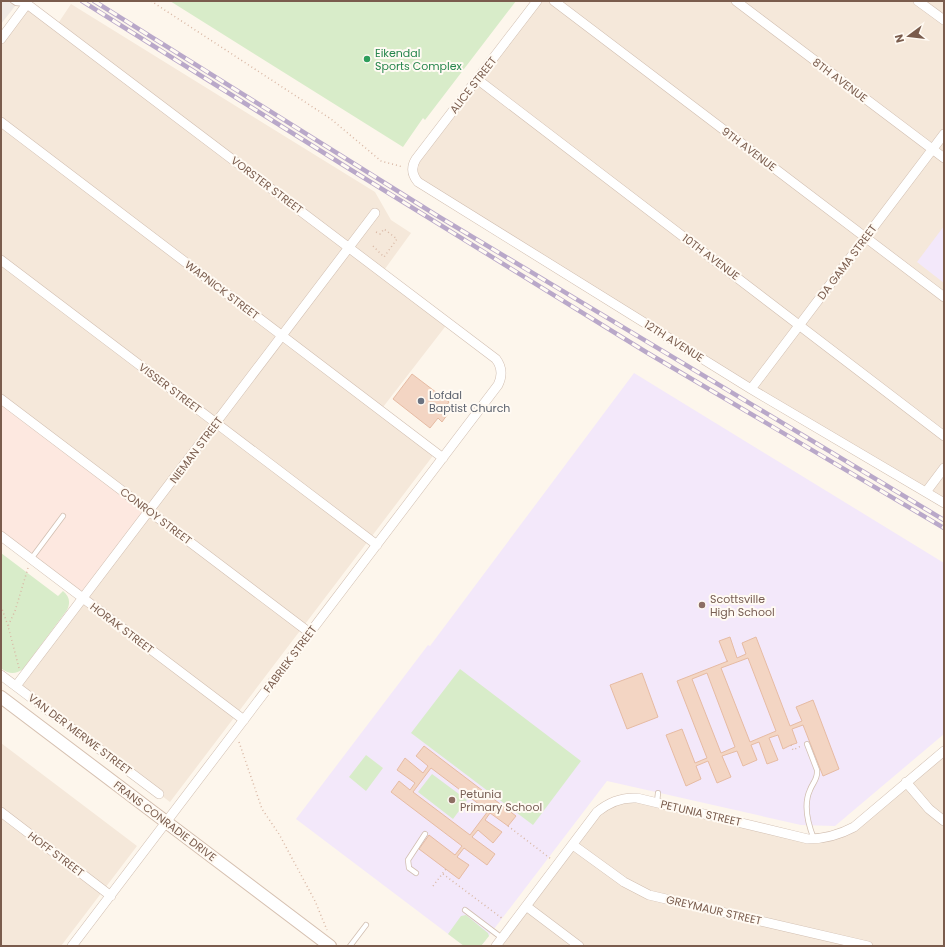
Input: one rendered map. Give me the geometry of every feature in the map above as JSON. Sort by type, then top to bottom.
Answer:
[{"type":"street","name":"ALICE STREET","points":[[412,170],[412,166],[416,158],[537,1]]},
{"type":"street","name":"9TH AVENUE","points":[[554,1],[944,297]]},
{"type":"street","name":"8TH AVENUE","points":[[736,1],[944,158]]},
{"type":"street","points":[[918,1],[944,20]]},
{"type":"street","points":[[1,40],[27,4]]},
{"type":"street","name":"VORSTER STREET","points":[[27,4],[496,359],[501,370]]},
{"type":"street","name":"10TH AVENUE","points":[[477,79],[944,436]]},
{"type":"street","name":"WAPNICK STREET","points":[[1,122],[443,458]]},
{"type":"street","name":"DA GAMA STREET","points":[[750,389],[944,134]]},
{"type":"street","name":"12TH AVENUE","points":[[412,170],[413,175],[418,182],[750,389],[944,503]]},
{"type":"street","name":"NIEMAN STREET","points":[[19,683],[375,214]]},
{"type":"street","name":"VISSER STREET","points":[[1,260],[377,545]]},
{"type":"street","name":"FABRIEK STREET","points":[[72,946],[443,458],[498,384],[501,370]]},
{"type":"street","name":"CONROY STREET","points":[[1,398],[310,633]]},
{"type":"street","points":[[926,492],[944,468]]},
{"type":"street","name":"HORAK STREET","points":[[1,536],[244,720]]},
{"type":"street","name":"VAN DER MERWE STREET","points":[[1,674],[19,683],[159,794]]},
{"type":"street","name":"FRANS CONRADIE DRIVE","points":[[1,697],[167,822],[330,941]]},
{"type":"street","name":"PETUNIA STREET","points":[[496,946],[598,812],[610,803],[630,798],[656,802],[814,839],[833,836],[854,827],[944,751]]},
{"type":"street","points":[[906,782],[929,809],[944,821]]},
{"type":"street","name":"HOFF STREET","points":[[1,812],[111,896]]},
{"type":"street","name":"GREYMAUR STREET","points":[[573,845],[624,882],[649,895],[868,946]]},
{"type":"street","points":[[526,906],[580,946]]},
{"type":"lane","points":[[13,1],[16,3],[27,4]]},
{"type":"lane","points":[[31,559],[63,516]]},
{"type":"lane","points":[[807,744],[817,770],[815,782],[810,790],[808,800],[808,820],[814,839]]},
{"type":"lane","points":[[656,802],[658,793]]},
{"type":"lane","points":[[416,874],[410,868],[408,860],[425,834]]},
{"type":"lane","points":[[465,910],[502,938]]},
{"type":"lane","points":[[350,946],[366,925]]},
{"type":"path","points":[[152,1],[331,120],[381,161],[412,170]]},
{"type":"path","points":[[365,227],[380,234],[384,229],[397,238],[384,257],[373,246]]},
{"type":"path","points":[[8,626],[15,611],[31,559]]},
{"type":"path","points":[[1,606],[8,626],[19,683]]},
{"type":"path","points":[[235,731],[262,809],[279,834],[318,907],[326,925],[330,941]]},
{"type":"path","points":[[791,745],[793,750],[807,744]]},
{"type":"path","points":[[508,826],[558,864]]},
{"type":"path","points":[[433,886],[446,869]]},
{"type":"path","points":[[443,874],[512,926]]},
{"type":"shaded area","points":[[1,1],[19,1],[1,24]]},
{"type":"shaded area","points":[[536,1],[944,1],[944,501],[418,182],[412,171]]},
{"type":"shaded area","points":[[28,2],[57,25],[71,4],[375,192],[391,220],[411,233],[382,273],[448,323],[380,411],[435,453],[170,802],[17,686],[84,598],[1,399],[1,38]]},
{"type":"shaded area","points":[[944,226],[944,283],[917,262]]},
{"type":"shaded area","name":"Scottsville High School","points":[[634,373],[944,563],[944,734],[835,826],[801,825],[607,781],[481,946],[464,946],[296,819],[428,645],[430,646]]},
{"type":"shaded area","points":[[1,399],[149,512],[84,598],[1,535]]},
{"type":"shaded area","points":[[1,743],[137,846],[61,946],[1,946]]},
{"type":"shaded area","points":[[944,751],[944,946],[497,946],[598,813],[624,799],[808,839],[840,834]]},
{"type":"green space","name":"Eikendal Sports Complex","points":[[170,1],[516,1],[425,120],[423,118],[403,147]]},
{"type":"green space","points":[[1,553],[58,596],[63,591],[67,595],[69,602],[67,610],[23,669],[14,673],[6,672],[1,668]]},
{"type":"green space","points":[[460,669],[581,761],[533,825],[411,733]]},
{"type":"green space","points":[[366,755],[383,768],[366,791],[349,777]]},
{"type":"green space","points":[[432,774],[467,800],[453,819],[418,792]]},
{"type":"green space","points":[[466,915],[488,933],[489,936],[481,946],[464,946],[448,934],[461,916]]},
{"type":"building","name":"Lofdal Baptist Church","points":[[412,374],[449,402],[442,412],[447,415],[442,422],[438,418],[430,428],[393,399]]},
{"type":"building","points":[[730,637],[737,658],[746,654],[742,643],[756,637],[790,726],[802,721],[796,707],[813,700],[839,769],[823,776],[803,725],[792,729],[797,743],[783,749],[778,735],[769,738],[778,760],[767,764],[759,742],[751,745],[757,760],[743,766],[737,751],[722,756],[731,777],[717,783],[708,761],[696,766],[701,779],[686,786],[666,735],[682,729],[695,763],[707,758],[677,681],[728,661],[719,641]],"holes":[[[748,658],[776,731],[750,742],[721,668]],[[707,673],[735,747],[721,753],[692,679]]]},
{"type":"building","points":[[642,673],[658,717],[627,729],[610,685]]},
{"type":"building","points":[[424,746],[516,816],[508,826],[490,813],[485,820],[502,832],[493,843],[478,830],[472,837],[495,854],[487,865],[464,848],[457,857],[469,865],[459,879],[419,849],[429,835],[455,855],[462,846],[391,792],[399,781],[410,790],[415,783],[397,770],[405,758],[423,773],[428,766],[416,756]],"holes":[[[431,768],[488,811],[470,835],[413,792]]]},
{"type":"railway","points":[[82,1],[348,168],[646,352],[944,528]]},
{"type":"railway","points":[[94,1],[436,215],[944,520]]},
{"type":"place","name":"Eikendal Sports Complex","points":[[367,59]]},
{"type":"place","name":"Lofdal Baptist Church","points":[[421,401]]},
{"type":"place","name":"Scottsville High School","points":[[702,605]]},
{"type":"place","name":"Petunia Primary School","points":[[452,800]]}]
